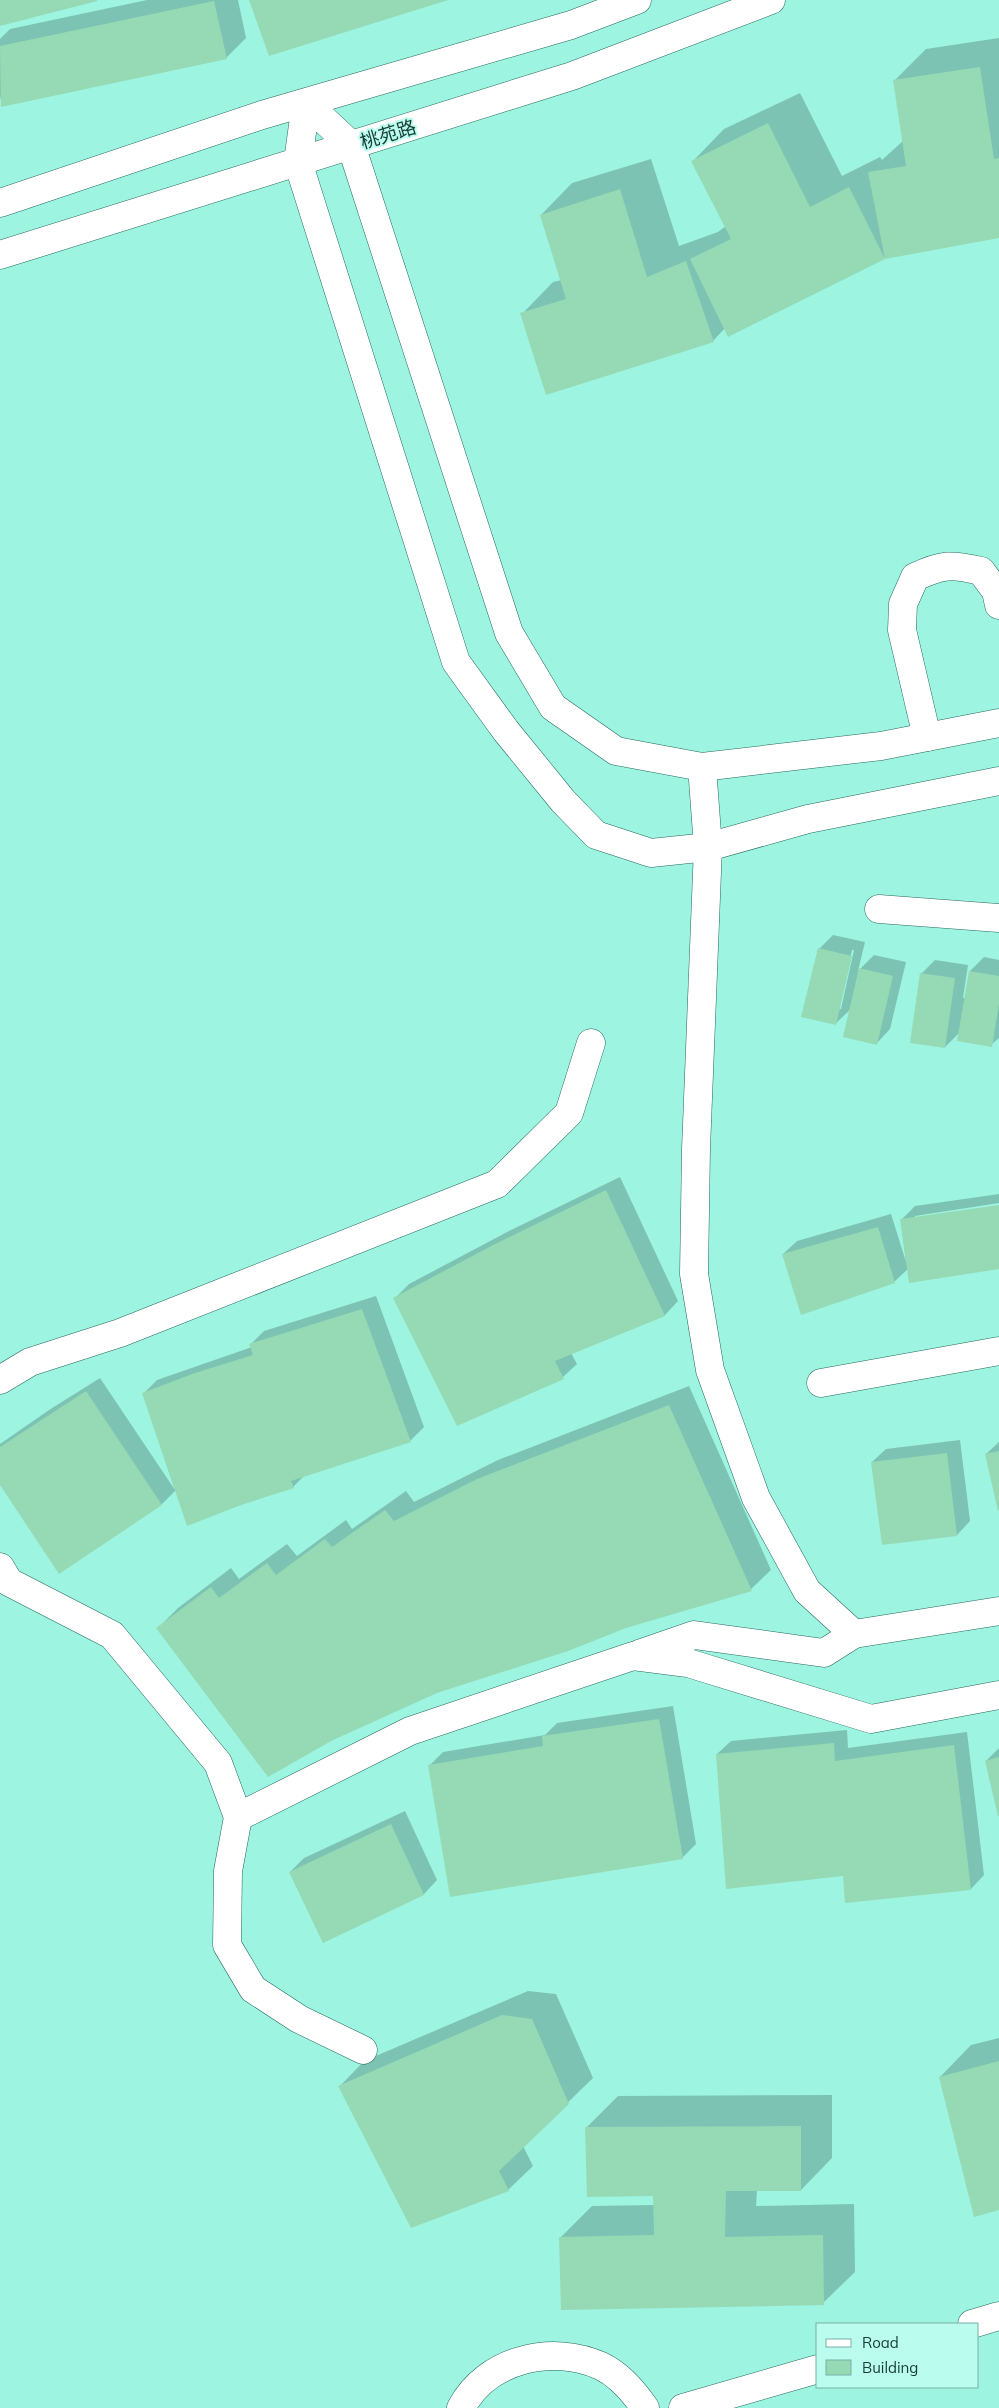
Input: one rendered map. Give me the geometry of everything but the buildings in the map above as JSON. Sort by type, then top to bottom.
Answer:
[{"type":"street","points":[[0,203],[262,114],[306,103],[571,25],[637,0]]},
{"type":"street","name":"桃苑路","points":[[0,255],[572,76],[771,0]]},
{"type":"street","points":[[306,103],[351,145],[509,632],[535,680],[553,706],[616,750],[702,766],[881,746],[999,723]]},
{"type":"street","points":[[306,103],[298,162],[456,662],[511,738],[563,801],[596,834],[650,852],[708,847],[808,818],[999,781]]},
{"type":"street","points":[[927,737],[902,630],[903,604],[915,576],[940,566],[960,566],[981,571],[996,591],[999,605]]},
{"type":"street","points":[[702,766],[708,847],[696,1148],[694,1274],[710,1370],[756,1498],[807,1591],[854,1634]]},
{"type":"street","points":[[879,909],[999,918]]},
{"type":"street","points":[[0,1380],[30,1362],[120,1333],[497,1184],[569,1112],[591,1043]]},
{"type":"street","points":[[822,1383],[999,1351]]},
{"type":"street","points":[[0,1567],[10,1582],[112,1635],[218,1763],[238,1816],[228,1871],[227,1944],[253,1989],[299,2019],[362,2050]]},
{"type":"street","points":[[238,1816],[410,1730],[694,1635],[824,1652],[854,1634],[999,1611]]},
{"type":"street","points":[[633,1656],[688,1663],[871,1719],[999,1695]]},
{"type":"street","points":[[975,2323],[999,2316]]},
{"type":"street","points":[[461,2408],[467,2397],[494,2372],[529,2357],[566,2356],[602,2366],[632,2389],[645,2408]]},
{"type":"street","points":[[683,2408],[816,2370]]}]
